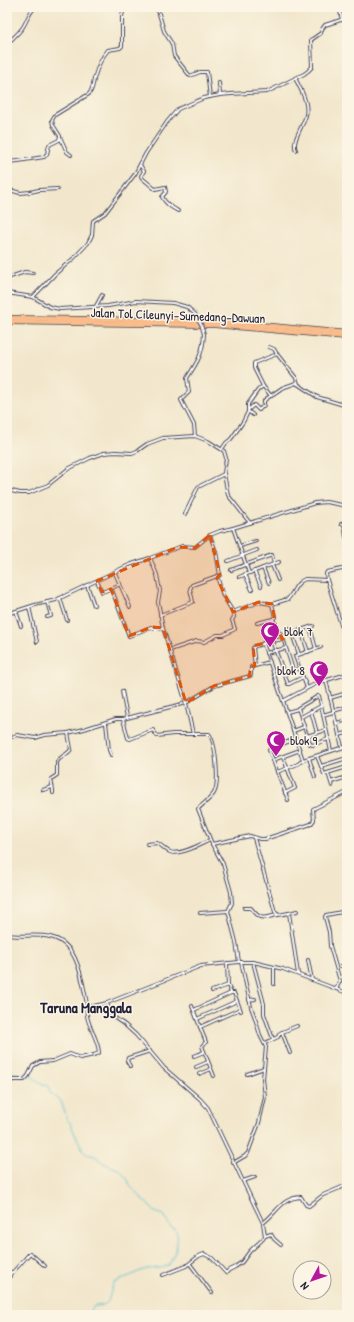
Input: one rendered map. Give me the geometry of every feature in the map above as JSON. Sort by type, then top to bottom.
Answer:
[{"type":"highway","name":"Jalan Tol Cileunyi–Sumedang–Dawuan","points":[[7,318],[215,321],[347,333]]},
{"type":"highway","name":"Jalan Tol Cileunyi–Sumedang–Dawuan","points":[[7,322],[215,325],[347,337]]},
{"type":"street","points":[[7,44],[19,32],[28,15],[35,7]]},
{"type":"street","points":[[70,155],[51,122],[53,117],[61,111],[90,94],[98,67],[103,57],[108,50],[120,48],[122,46],[122,16],[124,7]]},
{"type":"street","points":[[157,7],[164,31],[172,44],[176,59],[190,76],[200,72],[207,72],[210,97]]},
{"type":"street","points":[[339,7],[342,20]]},
{"type":"street","points":[[33,297],[55,274],[85,247],[92,235],[93,222],[105,213],[140,165],[163,127],[176,111],[188,104],[210,97],[267,92],[295,78],[306,72],[312,66],[311,40],[320,34],[324,26],[346,18],[347,25]]},
{"type":"street","points":[[295,78],[303,95],[306,112],[301,130],[295,143],[294,148],[296,150]]},
{"type":"street","points":[[219,83],[220,95]]},
{"type":"street","points":[[7,162],[18,162],[44,157],[47,154],[49,145],[58,141],[60,136]]},
{"type":"street","points":[[140,165],[144,171],[141,176],[142,178],[155,189],[164,186],[166,192],[162,197],[170,207],[178,211]]},
{"type":"street","points":[[7,189],[20,193],[58,189]]},
{"type":"street","points":[[7,278],[25,272],[33,273]]},
{"type":"street","points":[[7,293],[33,297],[50,307],[60,309],[136,301],[173,303],[187,307],[195,314],[201,324],[204,334],[204,343],[201,356],[187,378],[189,392],[181,400],[194,425],[195,436]]},
{"type":"street","points":[[96,306],[102,295]]},
{"type":"street","points":[[269,347],[274,349],[278,354],[296,378],[298,384]]},
{"type":"street","points":[[271,396],[263,386],[253,364],[278,354]]},
{"type":"street","points":[[222,449],[231,439],[243,422],[248,411],[254,405],[259,410],[264,405],[264,401],[282,388],[296,383],[317,397],[347,406]]},
{"type":"street","points":[[248,411],[249,402],[263,386]]},
{"type":"street","points":[[248,411],[253,415]]},
{"type":"street","points":[[7,490],[20,493],[29,493],[48,485],[68,468],[90,458],[116,452],[132,453],[147,444],[163,438],[195,436],[217,446],[225,453],[226,458],[224,474],[228,496],[250,523]]},
{"type":"street","points":[[185,514],[198,487],[224,474]]},
{"type":"street","points":[[7,614],[60,598],[129,565],[182,546],[194,547],[220,531],[318,502],[330,502],[347,506]]},
{"type":"street","points":[[346,537],[342,523],[347,523]]},
{"type":"street","points":[[233,528],[249,573]]},
{"type":"street","points":[[160,616],[193,602],[190,589],[191,586],[220,574],[216,552],[210,536]]},
{"type":"street","points":[[240,546],[256,541]]},
{"type":"street","points":[[228,561],[258,550]]},
{"type":"street","points":[[231,570],[272,555],[278,580]]},
{"type":"street","points":[[150,558],[157,575],[160,591],[158,602],[160,616],[186,703],[193,734]]},
{"type":"street","points":[[239,577],[279,562]]},
{"type":"street","points":[[263,568],[269,583]]},
{"type":"street","points":[[342,628],[326,574],[327,572],[347,568]]},
{"type":"street","points":[[254,571],[261,586]]},
{"type":"street","points":[[115,573],[130,607]]},
{"type":"street","points":[[245,574],[252,590]]},
{"type":"street","points":[[170,650],[197,641],[204,642],[217,635],[222,636],[234,630],[235,626],[232,620],[234,617],[233,612],[223,596],[216,576]]},
{"type":"street","points":[[233,612],[259,602],[272,604],[288,599],[293,589],[302,580],[327,580]]},
{"type":"street","points":[[97,581],[102,592],[110,589],[112,590],[129,636],[151,627],[156,629],[163,628]]},
{"type":"street","points":[[114,587],[120,584]]},
{"type":"street","points":[[87,585],[94,605]]},
{"type":"street","points":[[60,598],[67,620]]},
{"type":"street","points":[[47,602],[51,616],[47,617]]},
{"type":"street","points":[[272,604],[275,615],[273,619],[278,632],[281,633],[294,670]]},
{"type":"street","points":[[29,607],[37,642]]},
{"type":"street","points":[[16,611],[21,626]]},
{"type":"street","points":[[257,623],[273,619]]},
{"type":"street","points":[[292,633],[312,626],[316,649]]},
{"type":"street","points":[[290,628],[299,654]]},
{"type":"street","points":[[301,630],[308,652]]},
{"type":"street","points":[[255,666],[254,647],[283,639]]},
{"type":"street","points":[[272,641],[288,684],[303,677]]},
{"type":"street","points":[[263,644],[303,760]]},
{"type":"street","points":[[266,653],[286,648]]},
{"type":"street","points":[[289,657],[321,648]]},
{"type":"street","points":[[295,656],[307,688]]},
{"type":"street","points":[[7,739],[17,735],[35,738],[44,735],[68,733],[106,722],[186,703],[214,686],[250,676],[251,667],[270,662]]},
{"type":"street","points":[[284,674],[299,668]]},
{"type":"street","points":[[283,701],[316,683],[347,674]]},
{"type":"street","points":[[326,680],[342,747]]},
{"type":"street","points":[[122,691],[127,717]]},
{"type":"street","points":[[330,698],[347,693]]},
{"type":"street","points":[[287,712],[298,709],[300,706],[319,696],[331,751]]},
{"type":"street","points":[[301,717],[321,706]]},
{"type":"street","points":[[323,715],[347,706]]},
{"type":"street","points":[[298,709],[307,736],[312,745],[328,740]]},
{"type":"street","points":[[311,711],[317,733]]},
{"type":"street","points":[[123,719],[128,738],[130,739],[153,730],[157,736],[174,734],[209,734],[212,737],[216,766],[215,791],[198,809],[210,840],[223,864],[228,878],[232,903],[228,911],[249,1000],[260,1035],[266,1047],[264,1068],[265,1097],[259,1123],[248,1153],[234,1163]]},
{"type":"street","points":[[336,723],[347,720]]},
{"type":"street","points":[[106,722],[112,756]]},
{"type":"street","points":[[293,731],[304,727]]},
{"type":"street","points":[[307,736],[326,730]]},
{"type":"street","points":[[53,793],[51,779],[57,774],[56,765],[58,760],[67,754],[71,749],[68,733]]},
{"type":"street","points":[[339,735],[347,733]]},
{"type":"street","points":[[288,800],[270,749],[296,739]]},
{"type":"street","points":[[277,772],[303,760],[347,746]]},
{"type":"street","points":[[273,760],[300,750]]},
{"type":"street","points":[[317,756],[324,774],[347,767]]},
{"type":"street","points":[[283,757],[295,788],[285,793]]},
{"type":"street","points":[[309,758],[315,777]]},
{"type":"street","points":[[321,766],[347,758]]},
{"type":"street","points":[[328,773],[332,786]]},
{"type":"street","points":[[331,782],[347,777]]},
{"type":"street","points":[[43,790],[52,787]]},
{"type":"street","points":[[212,844],[253,837],[265,839],[311,824],[314,820],[314,809],[347,792]]},
{"type":"street","points":[[253,837],[274,911],[278,914]]},
{"type":"street","points":[[147,844],[157,843],[170,852],[176,853],[210,840]]},
{"type":"street","points":[[244,908],[251,908],[261,918],[269,918],[278,914],[297,911]]},
{"type":"street","points":[[200,913],[228,911]]},
{"type":"street","points":[[336,989],[340,981],[330,946],[329,932],[325,917],[347,911]]},
{"type":"street","points":[[289,913],[298,974]]},
{"type":"street","points":[[7,935],[49,937],[56,939],[66,946],[76,958],[88,1006],[88,1019],[99,1053],[80,1058],[72,1054],[67,1054],[53,1061],[40,1062],[31,1068],[28,1076],[24,1080],[13,1080],[7,1084]]},
{"type":"street","points":[[308,960],[312,980]]},
{"type":"street","points":[[88,1006],[107,1003],[201,966],[240,962],[253,962],[274,967],[347,992]]},
{"type":"street","points":[[253,962],[264,1004],[264,1014],[273,1039]]},
{"type":"street","points":[[200,1027],[240,1010],[234,993],[231,993],[228,985],[227,964]]},
{"type":"street","points":[[341,966],[347,965]]},
{"type":"street","points":[[274,967],[274,984]]},
{"type":"street","points":[[212,992],[228,985]]},
{"type":"street","points":[[194,1010],[231,993]]},
{"type":"street","points":[[249,1000],[255,999]]},
{"type":"street","points":[[197,1019],[237,1001]]},
{"type":"street","points":[[107,1003],[112,1016],[129,1028],[150,1050],[164,1068],[200,1099],[208,1108],[263,1222],[265,1236]]},
{"type":"street","points":[[192,1006],[206,1042],[202,1046],[214,1076]]},
{"type":"street","points":[[265,1043],[278,1037],[282,1032],[298,1026]]},
{"type":"street","points":[[282,1032],[290,1054]]},
{"type":"street","points":[[130,1066],[127,1061],[128,1058],[150,1050]]},
{"type":"street","points":[[194,1056],[204,1052]]},
{"type":"street","points":[[196,1067],[208,1062]]},
{"type":"street","points":[[247,1074],[264,1068]]},
{"type":"street","points":[[199,1074],[211,1069]]},
{"type":"street","points":[[243,1181],[255,1177]]},
{"type":"street","points":[[263,1222],[285,1202],[301,1197],[306,1205],[309,1206],[324,1195],[347,1185]]},
{"type":"street","points":[[163,1275],[190,1264],[201,1255],[206,1254],[226,1273],[228,1270],[242,1262],[250,1251],[265,1236],[271,1234],[281,1246]]},
{"type":"street","points":[[7,1277],[10,1276],[11,1273],[30,1253],[45,1266]]},
{"type":"street","points":[[190,1264],[212,1293]]},
{"type":"street","points":[[7,1270],[11,1273]]},
{"type":"highlighted area","points":[[210,535],[220,574],[217,578],[233,612],[259,602],[272,604],[276,628],[283,639],[253,646],[255,666],[250,667],[250,676],[214,686],[186,703],[163,628],[152,627],[129,636],[111,589],[102,592],[97,581],[178,547],[195,548]]},
{"type":"waterway","points":[[7,1068],[24,1077],[29,1075],[48,1086],[50,1093],[61,1101],[67,1119],[71,1124],[84,1152],[95,1156],[103,1163],[120,1170],[128,1180],[130,1186],[155,1212],[165,1216],[167,1222],[177,1234],[178,1239],[176,1248],[169,1265],[161,1268],[143,1270],[114,1283],[107,1302],[100,1306],[94,1306],[88,1315]]},
{"type":"place","name":"blok 7","points":[[270,648]]},
{"type":"place","name":"blok 8","points":[[319,687]]},
{"type":"place","name":"blok 9","points":[[276,757]]},
{"type":"district","name":"Taruna Manggala","points":[[86,1008]]}]
